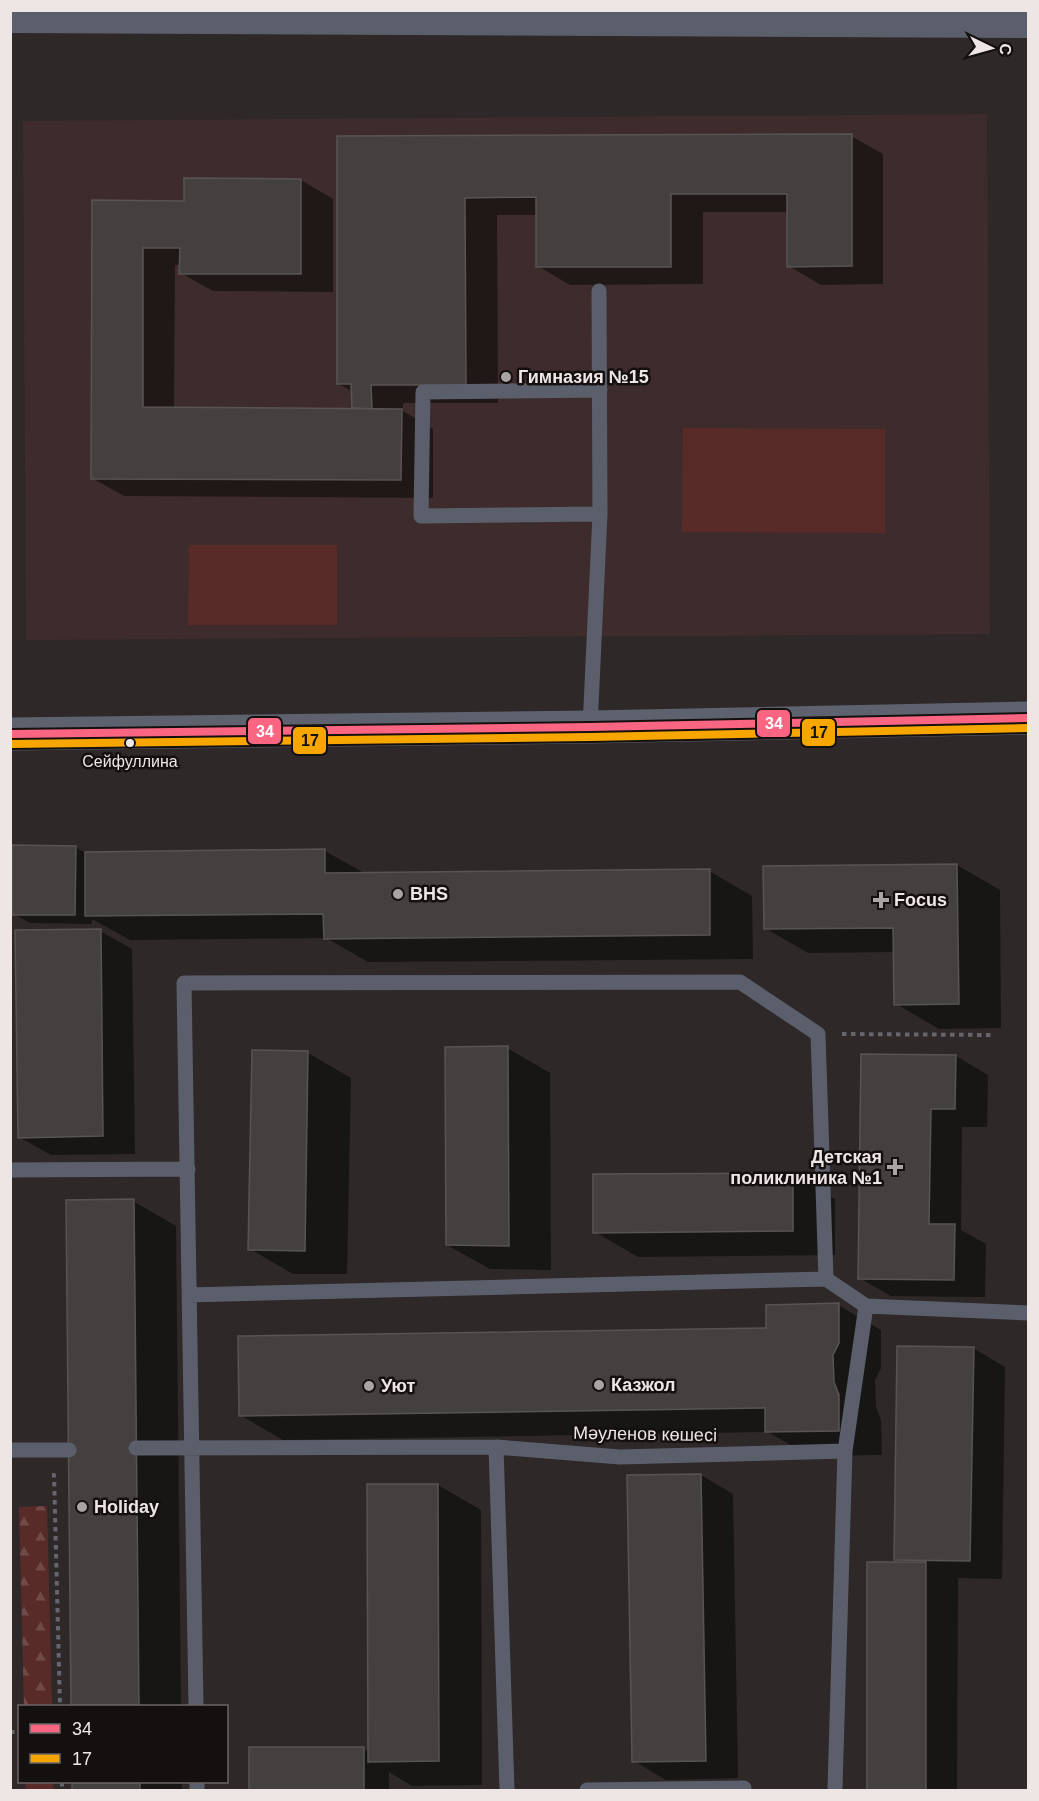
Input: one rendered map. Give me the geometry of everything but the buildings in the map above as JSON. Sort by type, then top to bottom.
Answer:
[{"type":"main road","points":[[10,734],[590,727],[1029,718]]},
{"type":"street","points":[[10,17],[1029,22]]},
{"type":"lane","points":[[590,727],[600,514],[599,291]]},
{"type":"lane","points":[[600,390],[423,392],[421,516],[600,514]]},
{"type":"lane","points":[[196,1705],[184,983],[740,981],[818,1034],[826,1280]]},
{"type":"lane","points":[[10,1170],[188,1169]]},
{"type":"lane","points":[[189,1295],[826,1280],[866,1306],[1029,1313]]},
{"type":"lane","points":[[835,1788],[845,1452],[866,1306]]},
{"type":"lane","points":[[496,1447],[507,1791]]},
{"type":"lane","name":"Мәуленов көшесі","points":[[136,1448],[496,1447],[620,1457],[845,1452]]},
{"type":"lane","points":[[10,1450],[69,1450]]},
{"type":"lane","points":[[587,1791],[744,1788]]},
{"type":"path","points":[[818,1034],[994,1035]]},
{"type":"path","points":[[43,1475],[54,1475],[60,1705]]},
{"type":"shaded area","name":"Гимназия №15","points":[[987,114],[990,634],[26,640],[23,121]]},
{"type":"green space","points":[[683,428],[885,429],[885,533],[682,532]]},
{"type":"green space","points":[[189,545],[337,545],[337,625],[188,625]]},
{"type":"green space","points":[[47,1506],[52,1705],[24,1705],[19,1507]]},
{"type":"green space","points":[[25,1783],[53,1783],[54,1790],[26,1790]]},
{"type":"transit line","name":"34","points":[[10,734],[590,727],[1028,718]]},
{"type":"transit line","name":"17","points":[[10,744],[590,737],[1028,728]]},
{"type":"place","name":"Гимназия №15","points":[[506,377]]},
{"type":"place","name":"Сейфуллина","points":[[130,743]]},
{"type":"place","name":"BHS","points":[[398,894]]},
{"type":"place","name":"Focus","points":[[881,900]]},
{"type":"place","name":"Детская поликлиника №1","points":[[895,1167]]},
{"type":"place","name":"Казжол","points":[[599,1385]]},
{"type":"place","name":"Уют","points":[[369,1386]]},
{"type":"place","name":"Holiday","points":[[82,1507]]}]
